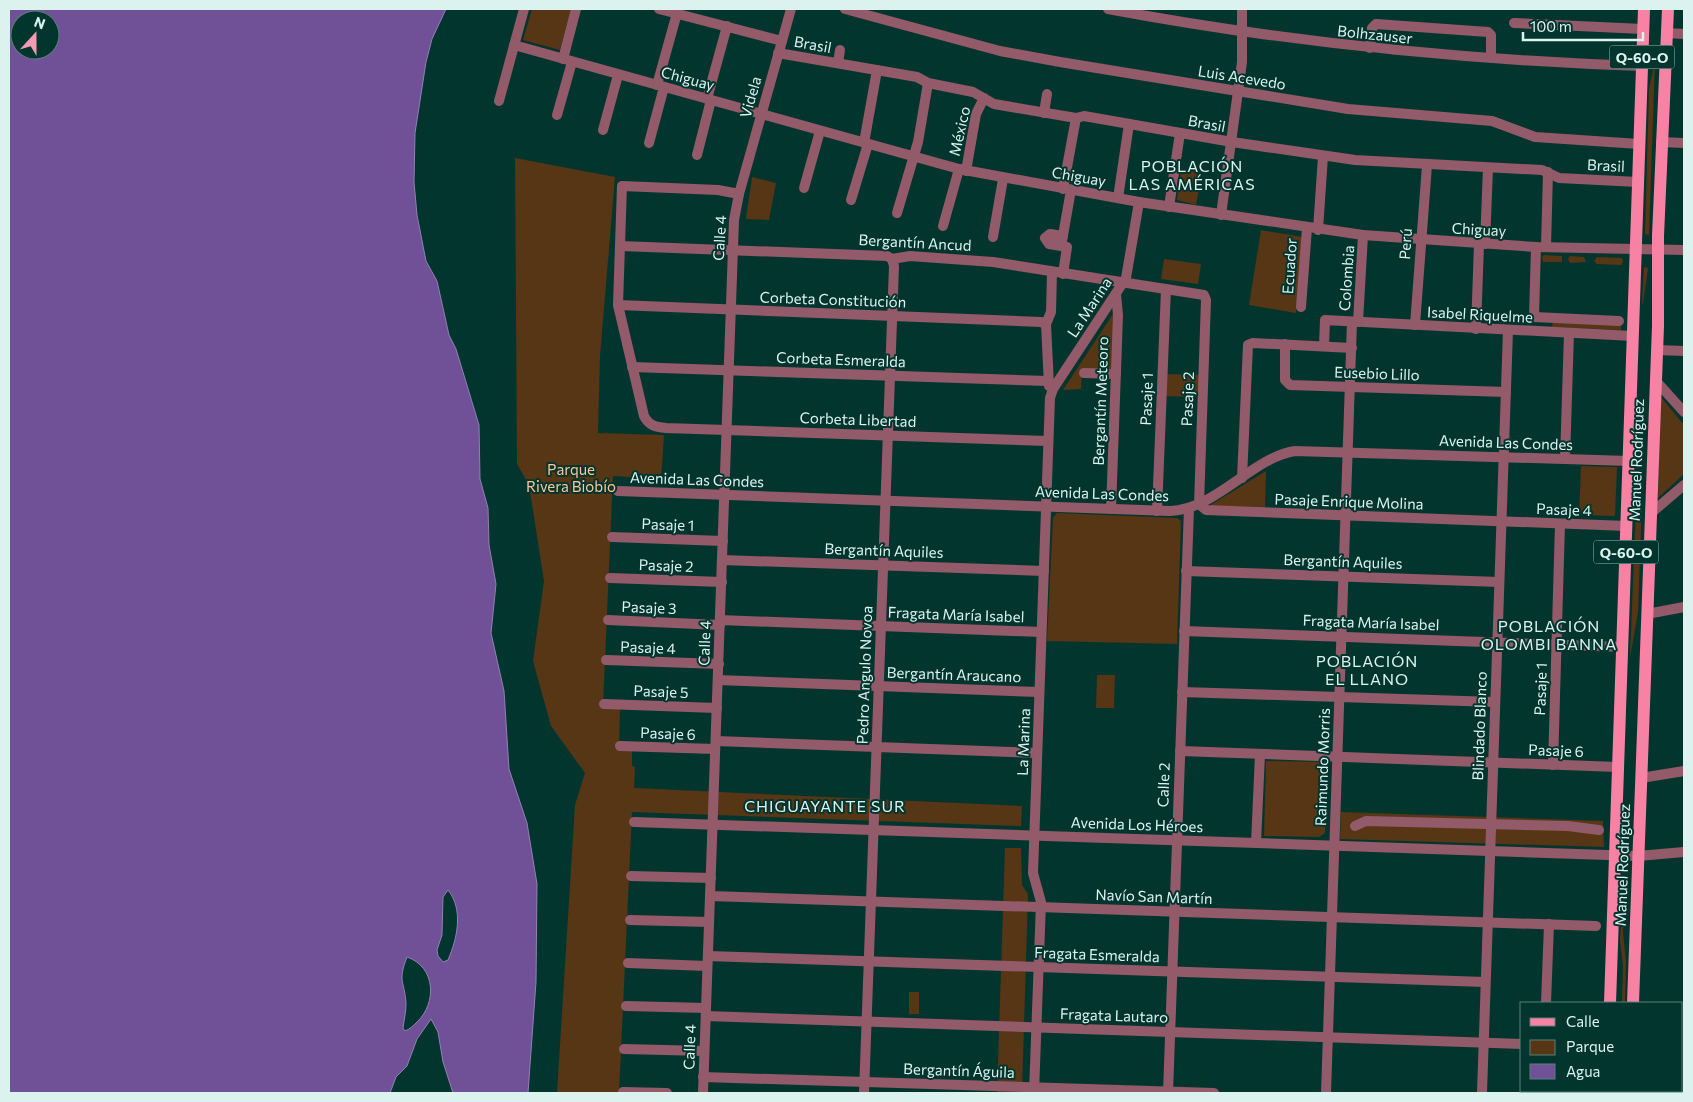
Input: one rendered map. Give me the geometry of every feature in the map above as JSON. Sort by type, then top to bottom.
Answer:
[{"type":"main road","name":"Manuel Rodríguez","points":[[1610,1002],[1644,9]]},
{"type":"main road","name":"Manuel Rodríguez","points":[[1633,1002],[1657,350],[1657,250],[1668,9]]},
{"type":"street","points":[[499,101],[524,9]]},
{"type":"street","points":[[557,116],[576,9]]},
{"type":"street","name":"Brasil","points":[[659,9],[782,41]]},
{"type":"street","name":"Videla","points":[[738,194],[790,9]]},
{"type":"street","name":"Luis Acevedo","points":[[845,9],[1028,57],[1348,109],[1492,121],[1535,137],[1639,144]]},
{"type":"street","name":"Bolhzauser","points":[[1108,9],[1243,33],[1370,48],[1491,58],[1642,66]]},
{"type":"street","points":[[1221,215],[1239,92],[1243,33],[1242,9]]},
{"type":"street","points":[[649,143],[677,13]]},
{"type":"street","points":[[1514,23],[1643,29]]},
{"type":"street","points":[[1370,48],[1372,28],[1376,24],[1488,32],[1492,35],[1491,58]]},
{"type":"street","points":[[697,155],[726,26]]},
{"type":"street","points":[[1667,34],[1684,34]]},
{"type":"street","name":"Chiguay","points":[[514,46],[962,170],[1003,179],[1169,207],[1363,235],[1541,247],[1684,250]]},
{"type":"street","points":[[838,63],[840,50]]},
{"type":"street","name":"Brasil","points":[[778,53],[917,77],[928,83],[973,92],[997,105],[1076,118],[1084,116],[1180,134],[1323,156],[1427,165],[1542,170],[1559,178],[1638,182]]},
{"type":"street","points":[[851,200],[866,143],[877,70]]},
{"type":"street","points":[[603,130],[618,75]]},
{"type":"street","points":[[897,213],[913,156],[928,83]]},
{"type":"street","points":[[1044,113],[1047,94]]},
{"type":"street","name":"México","points":[[943,226],[962,170],[976,114],[984,98]]},
{"type":"street","points":[[1063,274],[1068,247],[1062,241],[1076,118]]},
{"type":"street","points":[[1118,198],[1129,124]]},
{"type":"street","points":[[804,188],[820,131]]},
{"type":"street","points":[[1169,207],[1180,134]]},
{"type":"street","points":[[1661,142],[1684,143]]},
{"type":"street","name":"Ecuador","points":[[1301,306],[1323,156]]},
{"type":"street","name":"Perú","points":[[1415,325],[1427,165]]},
{"type":"street","points":[[1476,329],[1488,168]]},
{"type":"street","points":[[1548,172],[1534,317],[1619,321]]},
{"type":"street","points":[[993,237],[1003,179]]},
{"type":"street","points":[[632,367],[618,305],[622,186],[718,190],[738,194]]},
{"type":"street","name":"Calle 4","points":[[703,1093],[733,250],[735,208],[738,194]]},
{"type":"street","name":"La Marina","points":[[1051,392],[1123,283],[1127,272],[1139,202]]},
{"type":"street","name":"Colombia","points":[[1355,322],[1363,235]]},
{"type":"street","name":"Bergantín Ancud","points":[[620,246],[886,256],[892,259],[910,256],[984,261],[1205,296]]},
{"type":"street","name":"Pedro Angulo Novoa","points":[[864,1093],[894,266],[892,259]]},
{"type":"street","name":"La Marina","points":[[1034,1090],[1041,907],[1033,877],[1051,392],[1048,381],[1046,324],[1051,312],[1052,272]]},
{"type":"street","name":"Pasaje 1","points":[[1157,511],[1166,290]]},
{"type":"street","name":"Bergantín Meteoro","points":[[1111,509],[1116,374],[1116,294]]},
{"type":"street","name":"Pasaje 2","points":[[1199,504],[1205,296]]},
{"type":"street","name":"Corbeta Constitución","points":[[618,305],[1041,322],[1046,324]]},
{"type":"street","name":"Isabel Riquelme","points":[[1324,346],[1325,320],[1633,336]]},
{"type":"street","name":"Raimundo Morris","points":[[1326,1093],[1350,387],[1355,322]]},
{"type":"street","name":"Blindado Blanco","points":[[1482,1093],[1508,330]]},
{"type":"street","points":[[1565,459],[1569,333]]},
{"type":"street","points":[[1242,478],[1249,344],[1352,348]]},
{"type":"street","name":"Eusebio Lillo","points":[[1285,344],[1285,380],[1288,384],[1506,392]]},
{"type":"street","points":[[1657,350],[1684,351]]},
{"type":"street","name":"Corbeta Esmeralda","points":[[632,367],[1048,381]]},
{"type":"street","name":"Corbeta Libertad","points":[[632,367],[645,418],[652,426],[1048,442]]},
{"type":"street","points":[[1084,373],[1116,374]]},
{"type":"street","points":[[1656,381],[1684,412]]},
{"type":"street","name":"Avenida Las Condes","points":[[618,491],[1177,511],[1199,504],[1285,453],[1301,451],[1629,461]]},
{"type":"street","points":[[1650,514],[1684,485]]},
{"type":"street","name":"Pasaje Enrique Molina","points":[[1199,504],[1209,510],[1501,522]]},
{"type":"street","name":"Calle 2","points":[[1168,1092],[1188,508]]},
{"type":"street","name":"Pasaje 4","points":[[1501,522],[1627,526]]},
{"type":"street","name":"Pasaje 1","points":[[1553,765],[1560,524]]},
{"type":"street","name":"Pasaje 1","points":[[612,537],[723,541]]},
{"type":"street","name":"Bergantín Aquiles","points":[[722,560],[1044,571]]},
{"type":"street","name":"Bergantín Aquiles","points":[[1186,571],[1499,582]]},
{"type":"street","name":"Pasaje 2","points":[[610,578],[722,582]]},
{"type":"street","points":[[1646,614],[1684,607]]},
{"type":"street","name":"Pasaje 3","points":[[608,620],[720,622]]},
{"type":"street","name":"Fragata María Isabel","points":[[720,622],[1042,632]]},
{"type":"street","name":"Fragata María Isabel","points":[[1184,631],[1497,642]]},
{"type":"street","points":[[1497,642],[1622,647]]},
{"type":"street","name":"Pasaje 4","points":[[606,660],[719,664]]},
{"type":"street","name":"Bergantín Araucano","points":[[718,680],[1039,692]]},
{"type":"street","points":[[1182,692],[1495,702]]},
{"type":"street","name":"Pasaje 5","points":[[604,704],[717,708]]},
{"type":"street","name":"Pasaje 6","points":[[620,746],[877,747],[1037,753]]},
{"type":"street","name":"Pasaje 6","points":[[1180,751],[1618,767]]},
{"type":"street","points":[[1256,843],[1260,754]]},
{"type":"street","points":[[1641,778],[1684,772]]},
{"type":"street","points":[[1355,826],[1366,821],[1576,827],[1599,830]]},
{"type":"street","name":"Avenida Los Héroes","points":[[634,822],[1638,856],[1684,852]]},
{"type":"street","points":[[631,876],[711,878]]},
{"type":"street","name":"Navío San Martín","points":[[710,896],[1596,926]]},
{"type":"street","points":[[630,920],[709,922]]},
{"type":"street","points":[[1546,1002],[1549,924]]},
{"type":"street","points":[[628,963],[708,961]]},
{"type":"street","name":"Fragata Esmeralda","points":[[708,961],[869,961],[1486,982]]},
{"type":"street","points":[[626,1006],[706,1012]]},
{"type":"street","name":"Fragata Lautaro","points":[[706,1012],[866,1022],[1520,1044]]},
{"type":"street","points":[[624,1049],[704,1051]]},
{"type":"street","name":"Bergantín Águila","points":[[703,1077],[1034,1090],[1214,1093]]},
{"type":"street","points":[[623,1092],[667,1093]]},
{"type":"green space","points":[[532,9],[571,9],[560,50],[523,40]]},
{"type":"green space","points":[[1655,61],[1649,235],[1645,234],[1649,89]]},
{"type":"green space","name":"Parque Rivera Biobío","points":[[515,158],[615,177],[600,356],[598,433],[664,435],[661,479],[613,476],[603,706],[620,707],[619,749],[632,749],[632,766],[635,767],[634,788],[1022,806],[1021,826],[632,812],[619,1093],[557,1093],[575,805],[585,773],[551,726],[533,661],[544,581],[529,485],[517,464]]},
{"type":"green space","points":[[1181,169],[1202,173],[1196,205],[1177,200]]},
{"type":"green space","points":[[752,177],[776,183],[769,220],[746,219]]},
{"type":"green space","points":[[1261,230],[1302,237],[1296,313],[1249,305]]},
{"type":"green space","points":[[1544,255],[1562,256],[1562,262],[1543,262],[1542,257]]},
{"type":"green space","points":[[1570,256],[1584,257],[1586,262],[1570,263],[1568,259]]},
{"type":"green space","points":[[1597,257],[1622,258],[1623,262],[1621,265],[1597,264],[1594,261]]},
{"type":"green space","points":[[1164,259],[1201,264],[1198,284],[1161,279]]},
{"type":"green space","points":[[1644,267],[1648,268],[1643,304],[1642,303]]},
{"type":"green space","points":[[1115,311],[1112,372],[1082,371],[1081,389],[1063,390]]},
{"type":"green space","points":[[1553,320],[1621,323],[1621,330],[1552,327]]},
{"type":"green space","points":[[1166,374],[1200,375],[1199,397],[1165,396]]},
{"type":"green space","points":[[1660,396],[1684,425],[1684,474],[1658,498]]},
{"type":"green space","points":[[1581,466],[1617,467],[1615,516],[1579,515]]},
{"type":"green space","points":[[1643,468],[1638,612],[1630,658],[1636,507]]},
{"type":"green space","points":[[1266,471],[1265,507],[1209,506]]},
{"type":"green space","points":[[1057,513],[1177,518],[1181,521],[1177,644],[1047,641],[1053,518]]},
{"type":"green space","points":[[1097,675],[1115,675],[1114,708],[1096,708]]},
{"type":"green space","points":[[1266,761],[1327,762],[1325,833],[1319,837],[1264,836]]},
{"type":"green space","points":[[1341,812],[1603,821],[1604,847],[1340,839]]},
{"type":"green space","points":[[1630,814],[1630,840],[1625,840]]},
{"type":"green space","points":[[1005,848],[1021,848],[1022,885],[1028,894],[1022,1093],[997,1093]]},
{"type":"green space","points":[[1624,871],[1625,1002],[1622,1002],[1623,966],[1620,940]]},
{"type":"green space","points":[[909,992],[919,992],[919,1014],[909,1014]]},
{"type":"water","points":[[9,9],[446,9],[432,39],[426,62],[415,133],[414,182],[417,215],[426,261],[437,281],[449,335],[456,349],[479,425],[480,479],[488,508],[489,545],[496,584],[491,633],[504,691],[509,769],[527,823],[537,884],[536,982],[528,1093],[453,1093],[443,1062],[438,1032],[431,1019],[417,1039],[407,1066],[396,1077],[390,1093],[9,1093]],"holes":[[[448,890],[456,906],[457,925],[454,943],[448,960],[443,962],[438,956],[437,950],[442,935],[443,897]],[[407,957],[417,962],[424,969],[428,977],[430,996],[424,1014],[413,1026],[405,1031],[403,1028],[406,1004],[402,972]]]},
{"type":"district","name":"POBLACIÓN LAS AMÉRICAS","points":[[1192,174]]},
{"type":"district","name":"POBLACIÓN OLOMBI BANNA","points":[[1549,634]]},
{"type":"district","name":"POBLACIÓN EL LLANO","points":[[1367,669]]},
{"type":"district","name":"CHIGUAYANTE SUR","points":[[825,805]]}]
